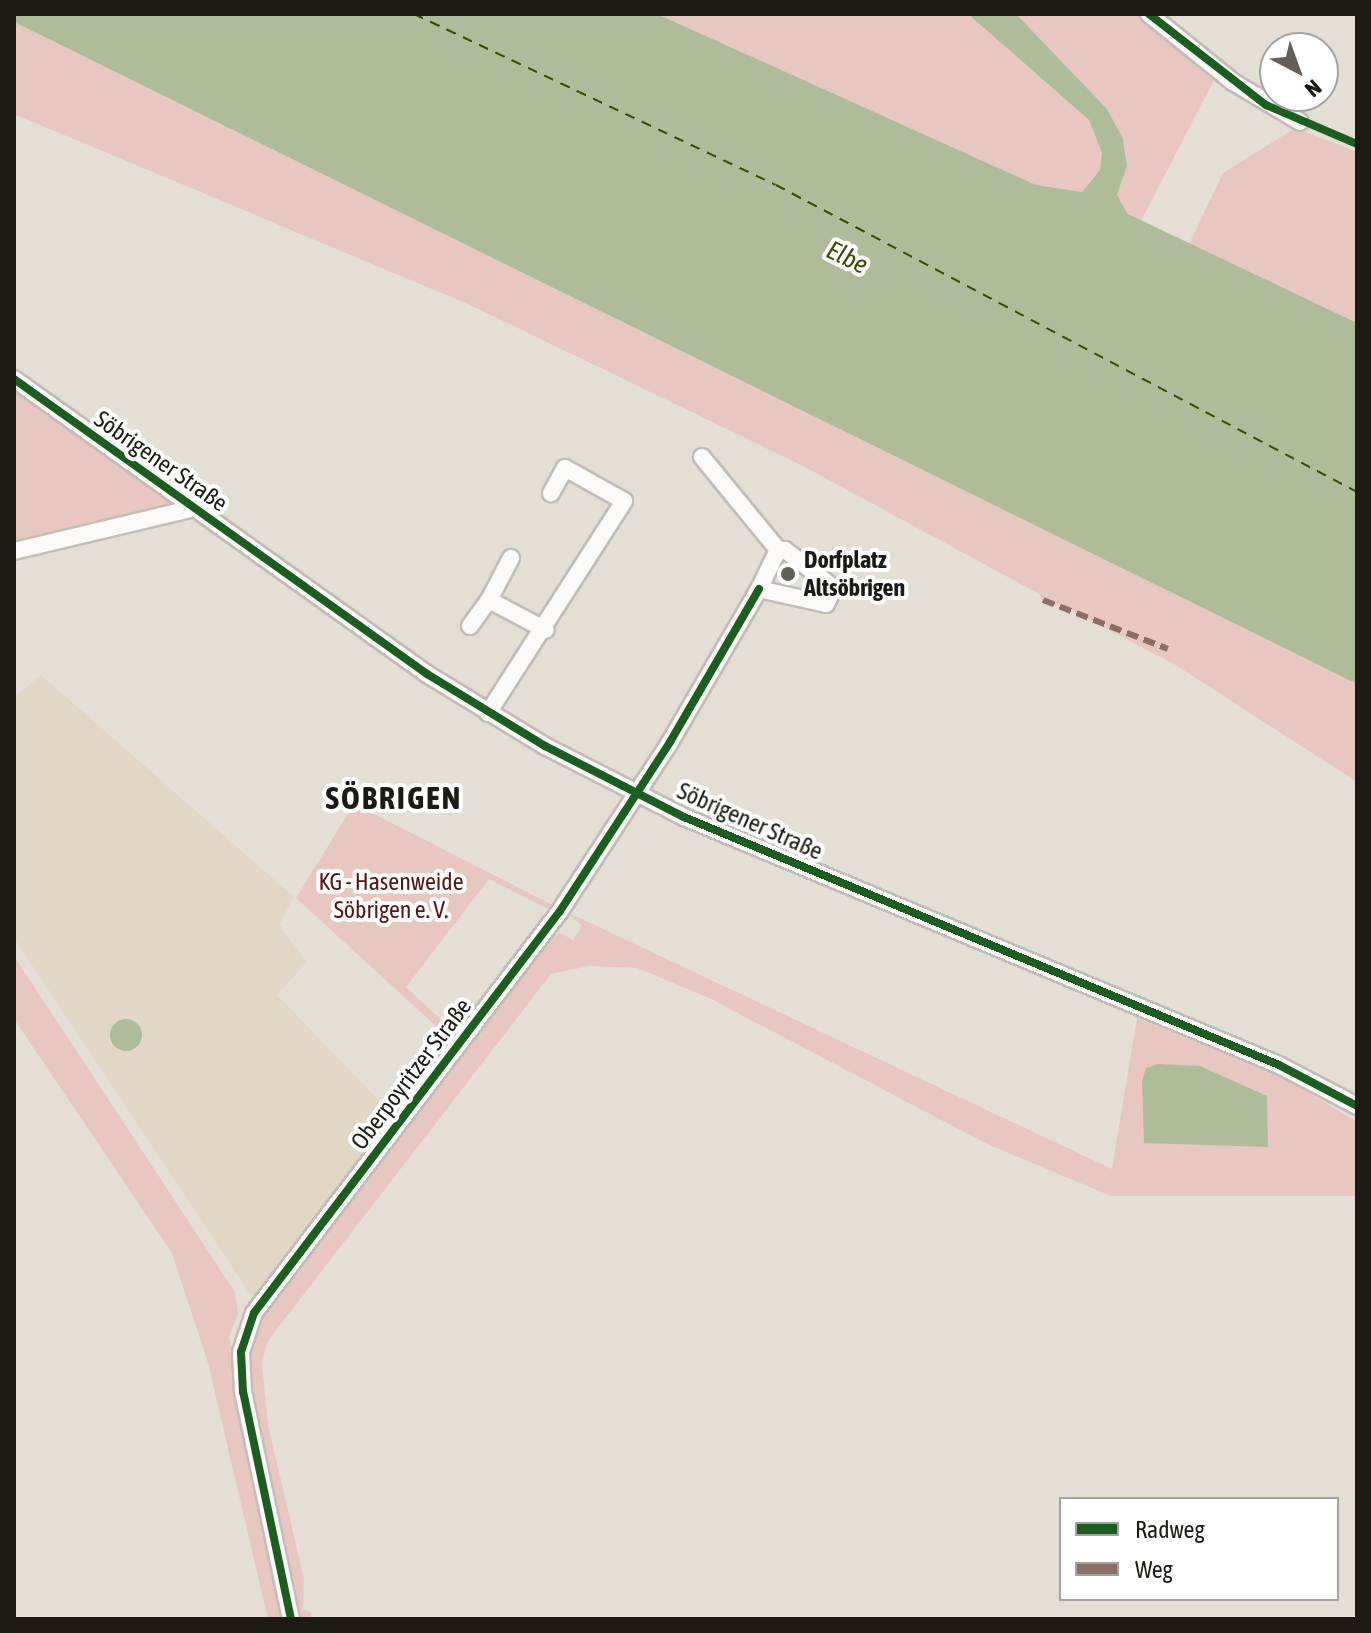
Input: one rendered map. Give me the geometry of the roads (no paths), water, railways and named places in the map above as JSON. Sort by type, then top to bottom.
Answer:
[{"type":"street","points":[[1149,14],[1242,89],[1300,122]]},
{"type":"street","name":"Söbrigener Straße","points":[[14,379],[488,713],[637,789],[684,817],[1279,1065],[1357,1106]]},
{"type":"street","points":[[702,457],[778,550],[834,588],[826,604],[759,589]]},
{"type":"street","points":[[488,713],[546,630],[624,501],[565,468],[551,493]]},
{"type":"street","points":[[14,551],[194,508]]},
{"type":"street","name":"Oberpoyritzer Straße","points":[[291,1619],[243,1392],[241,1352],[249,1324],[560,911],[759,589],[778,550]]},
{"type":"street","points":[[470,626],[489,600],[511,558]]},
{"type":"street","points":[[489,600],[546,630]]},
{"type":"water","name":"Elbe","points":[[14,14],[657,14],[1036,185],[1082,192],[1100,170],[1102,153],[1089,120],[968,14],[1016,14],[1107,109],[1123,139],[1127,166],[1117,195],[1128,214],[1357,323],[1357,684],[14,22]]},
{"type":"water","points":[[126,1019],[137,1024],[142,1035],[137,1046],[126,1051],[115,1046],[110,1035],[115,1024]]},
{"type":"water","points":[[1158,1064],[1200,1066],[1267,1096],[1268,1147],[1144,1143],[1142,1081],[1146,1068]]},
{"type":"place","name":"Dorfplatz Altsöbrigen","points":[[788,574]]},
{"type":"district","name":"SÖBRIGEN","points":[[394,798]]},
{"type":"park label","name":"KG - Hasenweide Söbrigen e. V.","points":[[391,896]]}]
